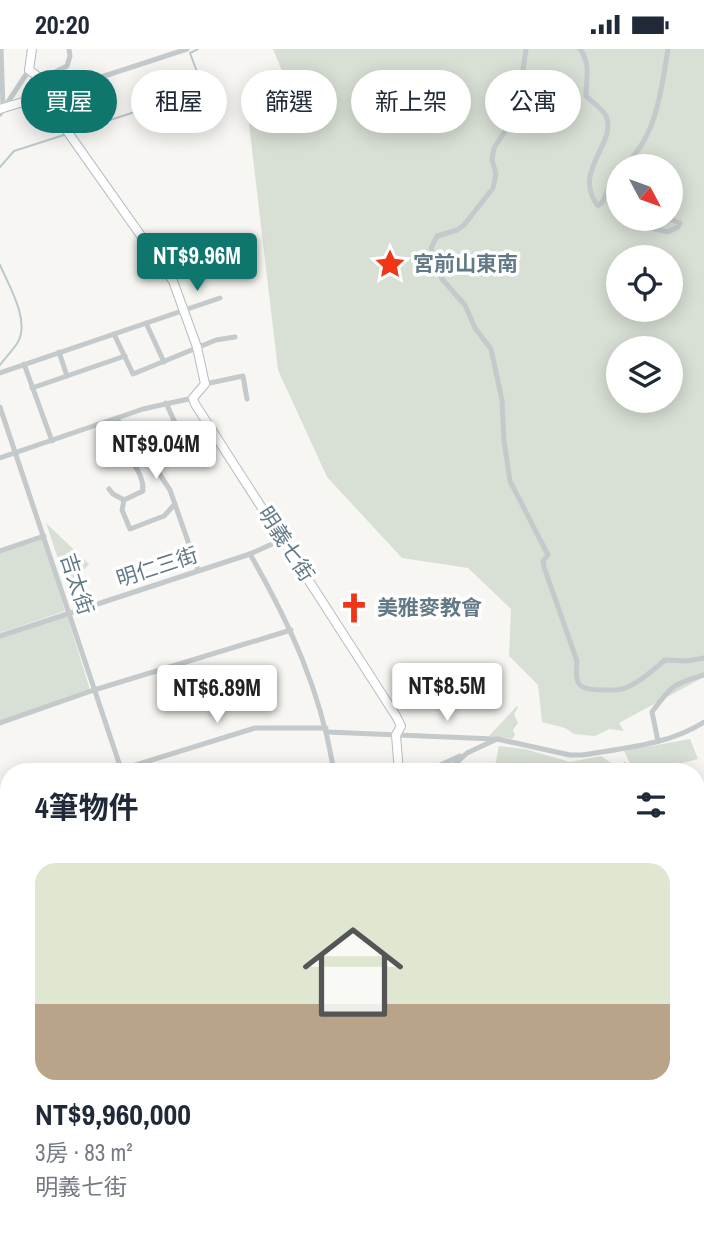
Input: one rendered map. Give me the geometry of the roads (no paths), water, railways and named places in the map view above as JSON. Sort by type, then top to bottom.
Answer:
[{"type":"street","points":[[1,49],[1,110]]},
{"type":"street","points":[[29,70],[32,49]]},
{"type":"street","points":[[59,70],[67,66],[69,49]]},
{"type":"street","points":[[117,72],[187,49]]},
{"type":"street","points":[[526,49],[521,84],[522,105],[494,148],[492,160],[496,174],[493,188],[464,225],[437,236],[431,248],[442,279],[465,305],[475,328],[491,349],[502,400],[510,481],[548,555],[543,561],[544,567],[552,584],[566,635],[578,661],[576,675],[580,685],[586,690],[621,690],[665,660],[687,661],[704,658]]},
{"type":"street","points":[[580,49],[588,68],[586,96],[606,115],[608,127],[606,141],[592,162],[591,190],[598,206],[606,194]]},
{"type":"street","points":[[635,154],[650,133],[668,49]]},
{"type":"street","points":[[1,110],[21,81]]},
{"type":"street","points":[[1,110],[21,103]]},
{"type":"street","points":[[69,133],[173,281],[197,347],[205,384]]},
{"type":"street","points":[[0,373],[220,297]]},
{"type":"street","points":[[146,323],[164,362]]},
{"type":"street","points":[[114,334],[133,374],[216,340],[235,337]]},
{"type":"street","points":[[59,352],[66,376]]},
{"type":"street","points":[[32,388],[125,356]]},
{"type":"street","points":[[24,364],[52,441]]},
{"type":"street","points":[[0,458],[166,403],[192,398],[205,384],[243,376],[247,399]]},
{"type":"street","name":"明義七街","points":[[192,398],[396,716],[401,726],[396,735],[398,763]]},
{"type":"street","points":[[153,463],[188,451],[166,403]]},
{"type":"street","name":"吉太街","points":[[0,407],[118,763]]},
{"type":"street","points":[[116,419],[135,437],[170,490],[198,570]]},
{"type":"street","points":[[122,442],[127,456],[142,476],[143,491],[124,500]]},
{"type":"street","points":[[106,454],[110,461],[127,456]]},
{"type":"street","points":[[109,489],[124,500]]},
{"type":"street","points":[[124,500],[122,510],[130,529],[164,516],[175,504]]},
{"type":"street","points":[[0,551],[44,536]]},
{"type":"street","name":"明仁三街","points":[[0,636],[250,554],[283,539]]},
{"type":"street","points":[[250,554],[291,630],[322,710],[332,763]]},
{"type":"street","points":[[0,723],[291,630]]},
{"type":"street","points":[[658,741],[652,712],[677,684],[704,675]]},
{"type":"street","points":[[145,763],[255,727],[497,739],[570,755],[658,741],[685,733],[704,722]]},
{"type":"street","points":[[445,763],[497,739]]},
{"type":"street","points":[[456,763],[467,753]]},
{"type":"waterway","points":[[117,118],[200,88],[202,85],[190,53],[198,49]]},
{"type":"waterway","points":[[0,167],[14,151],[64,135]]},
{"type":"waterway","points":[[0,265],[17,303],[22,324],[18,342],[0,365]]},
{"type":"place","name":"宮前山東南","points":[[390,264]]},
{"type":"place","name":"美雅麥教會","points":[[354,608]]}]
